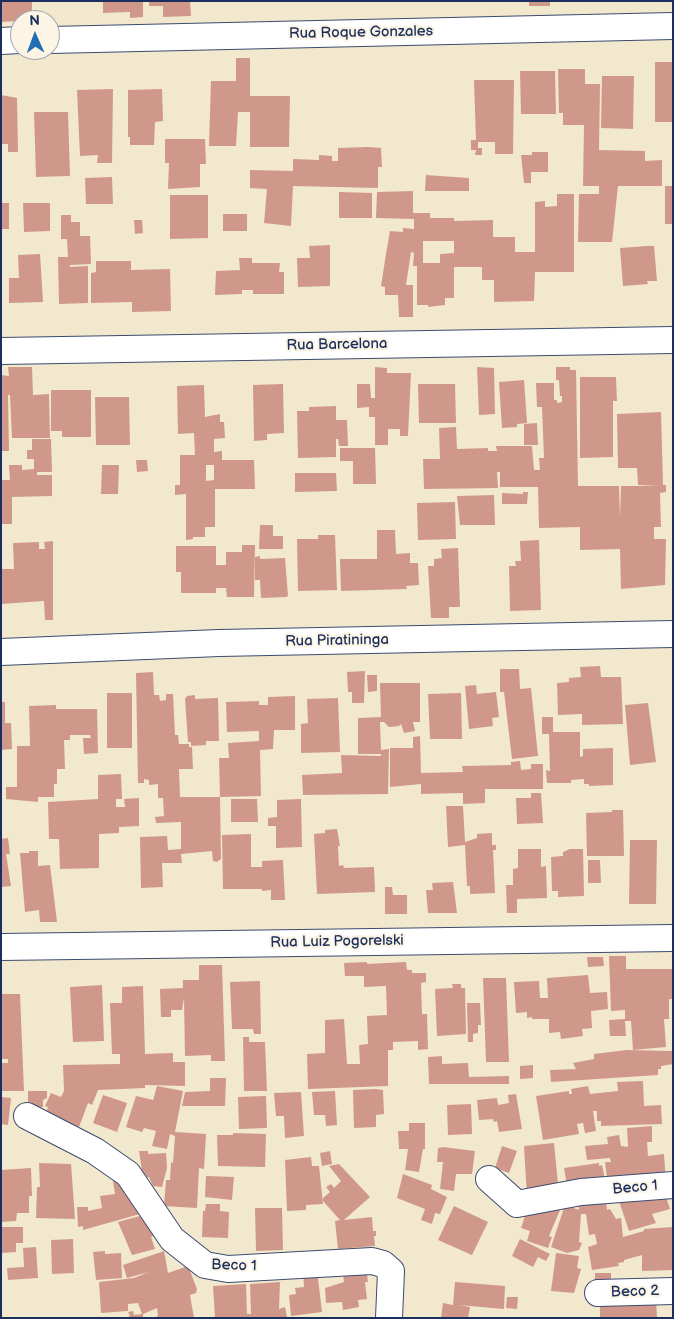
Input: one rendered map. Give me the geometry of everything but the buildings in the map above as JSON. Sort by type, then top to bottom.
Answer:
[{"type":"street","name":"Rua Roque Gonzales","points":[[60,40],[673,26]]},
{"type":"street","name":"Rua Barcelona","points":[[1,351],[673,340]]},
{"type":"street","name":"Rua Piratininga","points":[[1,652],[219,643],[673,634]]},
{"type":"street","name":"Rua Luiz Pogorelski","points":[[1,947],[673,938]]},
{"type":"street","name":"Beco 1","points":[[27,1116],[95,1150],[128,1174],[172,1239],[205,1265],[228,1268],[372,1261],[383,1264],[391,1271],[390,1318]]},
{"type":"street","name":"Beco 1","points":[[489,1178],[517,1204],[581,1192],[673,1185]]},
{"type":"street","name":"Beco 2","points":[[598,1293],[673,1291]]}]
